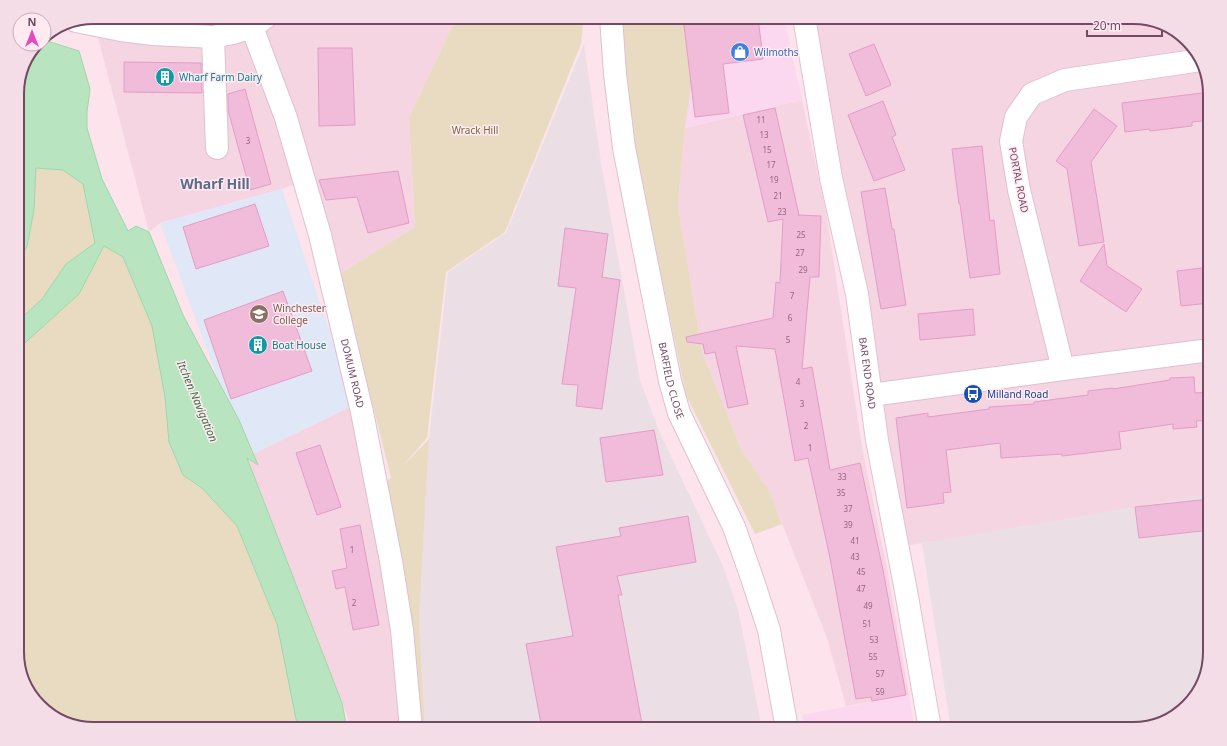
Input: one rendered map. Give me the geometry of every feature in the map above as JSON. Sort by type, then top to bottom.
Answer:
[{"type":"street","points":[[92,24],[153,34],[213,37],[233,33],[254,24]]},
{"type":"street","name":"DOMUM ROAD","points":[[260,24],[320,235],[362,412],[391,561],[402,630],[410,722]]},
{"type":"street","name":"BARFIELD CLOSE","points":[[611,24],[615,74],[624,148],[670,381],[679,412],[734,527],[752,578],[769,630],[786,722]]},
{"type":"street","name":"BAR END ROAD","points":[[805,24],[831,178],[857,294],[877,440],[906,591],[929,722]]},
{"type":"street","points":[[213,37],[217,148]]},
{"type":"street","name":"PORTAL ROAD","points":[[1063,369],[1019,190],[1012,141],[1016,117],[1032,94],[1066,80],[1195,61]]},
{"type":"street","points":[[871,396],[1203,351]]},
{"type":"shaded area","points":[[95,24],[454,24],[409,117],[415,227],[340,274],[313,177],[282,189],[160,223],[149,232]]},
{"type":"shaded area","name":"Wilmoths","points":[[684,24],[786,24],[802,100],[685,128],[691,87]]},
{"type":"shaded area","points":[[805,24],[1133,24],[1151,26],[1168,33],[1183,44],[1194,59],[1202,80],[1203,89],[1203,499],[897,547]]},
{"type":"shaded area","points":[[584,44],[601,163],[640,380],[659,431],[723,566],[738,610],[761,722],[425,722],[419,620],[429,439],[448,272],[506,233]]},
{"type":"shaded area","points":[[802,100],[826,212],[862,447],[888,573],[909,695],[846,706],[827,638],[771,495],[742,451],[702,352],[678,206],[685,128]]},
{"type":"shaded area","name":"Winchester College","points":[[282,189],[354,405],[247,457],[160,223]]},
{"type":"shaded area","points":[[354,405],[412,722],[349,722],[247,457]]},
{"type":"shaded area","points":[[1203,495],[1203,652],[1201,670],[1194,687],[1183,702],[1176,708],[1151,720],[1133,722],[950,722],[922,543]]},
{"type":"shaded area","points":[[909,695],[913,722],[804,722],[802,715]]},
{"type":"green space","name":"Wrack Hill","points":[[454,24],[583,24],[581,44],[505,232],[446,272],[427,438],[402,467],[429,439],[419,620],[425,722],[412,722],[377,488],[391,478],[340,274],[415,227],[409,117]]},
{"type":"green space","points":[[622,24],[684,24],[691,87],[685,128],[678,206],[702,352],[742,451],[771,494],[782,524],[755,534],[686,395],[637,158],[621,32]]},
{"type":"green space","points":[[36,168],[63,170],[83,184],[95,243],[66,264],[42,299],[24,316],[24,251],[27,247],[34,210]]},
{"type":"green space","points":[[104,246],[123,257],[152,326],[165,397],[169,442],[183,475],[202,488],[237,526],[277,624],[297,722],[94,722],[76,720],[59,713],[48,705],[41,698],[31,683],[25,666],[24,657],[24,344],[79,294]]},
{"type":"water","name":"Itchen Navigation","points":[[52,43],[79,51],[90,89],[87,112],[87,128],[102,179],[128,231],[136,226],[149,232],[183,315],[239,420],[258,465],[247,458],[342,703],[346,722],[297,722],[277,624],[237,526],[202,488],[183,475],[169,442],[165,397],[152,326],[123,257],[104,246],[79,294],[24,344],[24,316],[42,299],[66,264],[95,243],[83,184],[63,170],[36,168],[34,210],[27,247],[24,251],[25,80],[29,67],[36,55],[38,52],[52,52]]},
{"type":"building","points":[[684,24],[759,24],[763,59],[723,64],[729,113],[695,117]]},
{"type":"building","points":[[874,44],[891,85],[866,96],[849,54]]},
{"type":"building","points":[[318,48],[352,48],[355,125],[319,126]]},
{"type":"building","name":"Wharf Farm Dairy","points":[[124,62],[201,63],[202,93],[124,92]]},
{"type":"building","points":[[245,89],[271,184],[250,190],[228,110],[228,94]]},
{"type":"building","points":[[1203,93],[1203,121],[1192,122],[1192,126],[1150,131],[1149,129],[1125,132],[1122,103]]},
{"type":"building","points":[[883,101],[896,135],[892,137],[905,170],[874,181],[848,115]]},
{"type":"building","points":[[775,108],[798,215],[821,216],[819,277],[810,277],[802,369],[812,367],[830,470],[860,463],[883,570],[906,695],[872,701],[871,697],[856,699],[829,553],[808,458],[795,461],[775,349],[736,346],[748,404],[728,408],[715,352],[705,354],[703,344],[687,342],[686,337],[773,318],[776,282],[780,283],[783,219],[768,222],[743,115]]},
{"type":"building","points":[[1094,109],[1117,126],[1091,162],[1104,242],[1079,246],[1067,169],[1056,161]]},
{"type":"building","points":[[982,146],[990,221],[994,220],[1000,274],[970,278],[952,149]]},
{"type":"building","points":[[398,171],[409,223],[368,233],[357,197],[326,200],[319,180]]},
{"type":"building","points":[[885,188],[892,229],[894,229],[906,305],[881,309],[861,192]]},
{"type":"building","points":[[255,204],[269,246],[196,269],[183,227]]},
{"type":"building","points":[[565,228],[608,234],[602,277],[620,280],[602,409],[576,406],[578,385],[562,384],[576,288],[558,286]]},
{"type":"building","points":[[1104,244],[1107,266],[1142,289],[1126,312],[1080,281]]},
{"type":"building","points":[[1203,268],[1203,304],[1181,306],[1177,271]]},
{"type":"building","name":"Boat House","points":[[283,291],[312,371],[231,399],[204,320]]},
{"type":"building","points":[[973,309],[975,335],[920,340],[918,314]]},
{"type":"building","points":[[1194,377],[1195,393],[1203,392],[1203,420],[1196,421],[1197,427],[1173,429],[1173,424],[1119,432],[1121,449],[1062,456],[1062,454],[1001,458],[1000,443],[946,450],[951,492],[943,493],[944,503],[907,508],[896,418],[928,413],[928,417],[989,409],[989,407],[1034,404],[1034,402],[1088,395],[1088,391],[1113,389],[1170,380],[1170,378]]},
{"type":"building","points":[[654,430],[663,475],[606,482],[600,438]]},
{"type":"building","points":[[320,445],[341,507],[317,515],[296,453]]},
{"type":"building","points":[[1203,500],[1203,531],[1139,538],[1135,507]]},
{"type":"building","points":[[688,516],[696,562],[617,576],[622,595],[618,595],[642,722],[541,722],[526,644],[573,636],[556,547],[621,536],[619,528]]},
{"type":"building","points":[[360,525],[379,625],[353,630],[345,587],[336,589],[332,571],[347,568],[340,529]]},
{"type":"place","name":"Wilmoths","points":[[740,52]]},
{"type":"place","name":"Wharf Farm Dairy","points":[[165,77]]},
{"type":"place","name":"Winchester College","points":[[259,314]]},
{"type":"place","name":"Boat House","points":[[258,345]]},
{"type":"place","name":"Milland Road","points":[[973,394]]},
{"type":"district","name":"Wharf Hill","points":[[215,183]]}]
